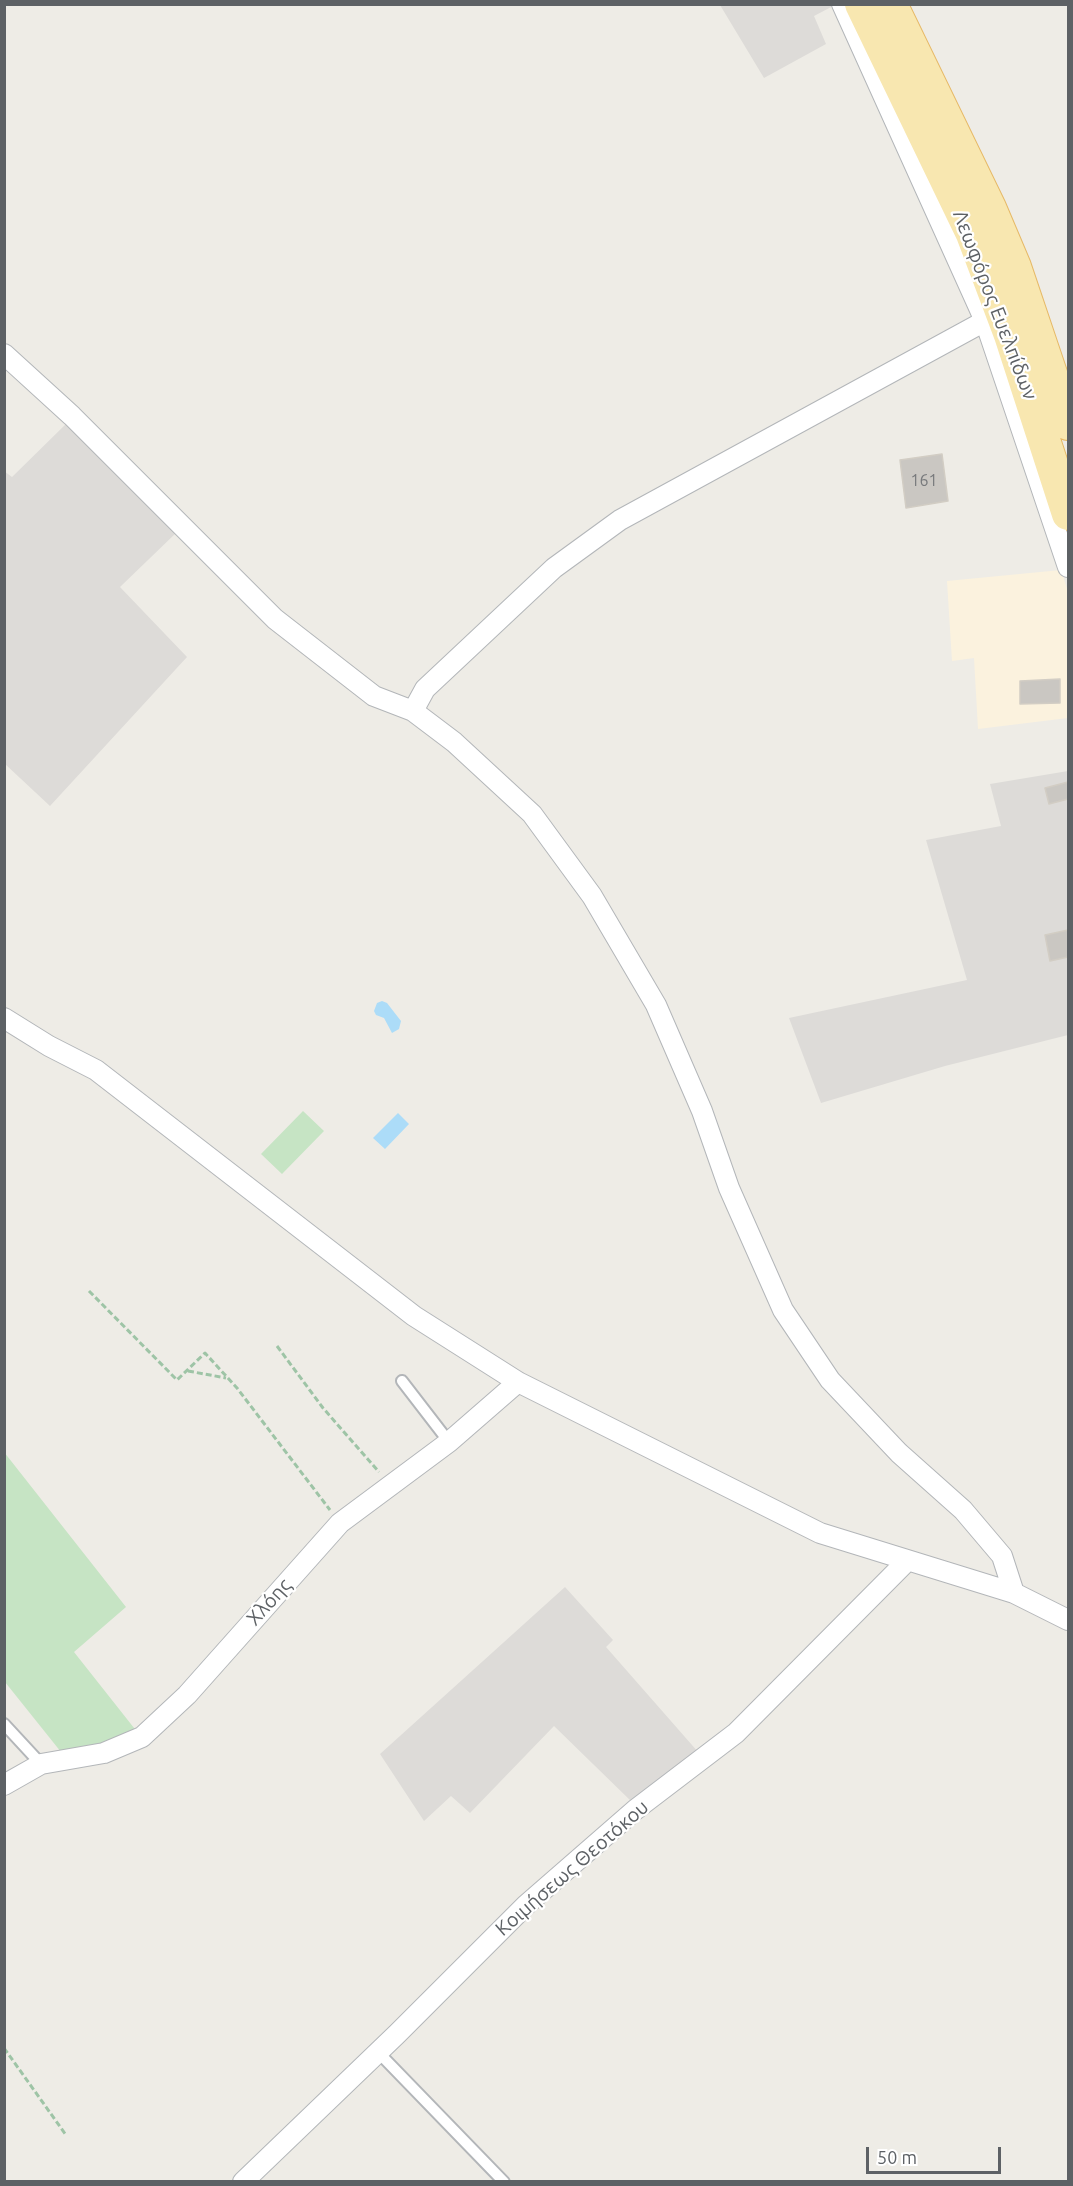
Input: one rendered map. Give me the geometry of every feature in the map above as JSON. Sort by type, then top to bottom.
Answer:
[{"type":"main road","name":"Λεωφόρος Ευελπίδων","points":[[861,4],[972,234],[1010,335],[1068,514]]},
{"type":"main road","name":"Λεωφόρος Ευελπίδων","points":[[891,4],[990,208],[1015,267],[1068,423]]},
{"type":"street","points":[[842,4],[985,321],[1068,567]]},
{"type":"street","points":[[413,711],[425,689],[554,568],[620,520],[985,321]]},
{"type":"street","points":[[4,354],[72,416],[275,619],[375,696],[413,711],[454,742],[532,814],[592,896],[656,1005],[702,1111],[729,1188],[783,1310],[830,1380],[899,1453],[963,1510],[1002,1556],[1014,1593]]},
{"type":"street","points":[[4,1018],[49,1046],[96,1070],[414,1316],[518,1382],[820,1533],[906,1562],[1014,1593],[1068,1620]]},
{"type":"street","name":"Χλόης","points":[[4,1785],[41,1764],[104,1753],[142,1737],[187,1695],[340,1523],[392,1487],[449,1442],[518,1382]]},
{"type":"street","name":"Κοιμήσεως Θεοτόκου","points":[[243,2181],[378,2052],[526,1905],[635,1810],[736,1733],[906,1562]]},
{"type":"lane","points":[[402,1381],[449,1442]]},
{"type":"lane","points":[[4,1724],[41,1764]]},
{"type":"lane","points":[[378,2052],[504,2181]]},
{"type":"path","points":[[89,1291],[177,1380],[205,1353],[228,1378],[340,1523]]},
{"type":"path","points":[[277,1346],[323,1408],[392,1487]]},
{"type":"path","points":[[187,1370],[228,1378]]},
{"type":"path","points":[[4,2048],[66,2135]]},
{"type":"shaded area","points":[[720,5],[835,5],[814,16],[826,44],[764,78]]},
{"type":"shaded area","points":[[67,423],[176,533],[120,587],[187,657],[50,806],[5,764],[4,471],[12,477]]},
{"type":"shaded area","points":[[1061,570],[1068,592],[1068,718],[978,729],[974,658],[952,661],[947,581]]},
{"type":"shaded area","points":[[1068,771],[1068,1035],[945,1066],[821,1103],[789,1018],[967,980],[926,840],[1001,826],[990,784]]},
{"type":"shaded area","points":[[565,1587],[613,1640],[606,1647],[699,1753],[633,1803],[554,1726],[470,1813],[451,1796],[424,1821],[380,1754]]},
{"type":"green space","points":[[303,1111],[324,1131],[282,1174],[261,1154]]},
{"type":"green space","points":[[4,1452],[126,1607],[74,1652],[138,1733],[114,1746],[61,1752],[5,1682]]},
{"type":"water","points":[[382,1001],[387,1003],[401,1021],[399,1029],[392,1033],[384,1018],[376,1015],[374,1011],[377,1003]]},
{"type":"water","points":[[398,1113],[409,1124],[385,1149],[373,1138]]},
{"type":"building","points":[[942,454],[948,501],[906,508],[900,460]]},
{"type":"building","points":[[1060,679],[1060,703],[1020,704],[1020,681]]},
{"type":"building","points":[[1068,782],[1068,799],[1049,804],[1045,788]]},
{"type":"building","points":[[1068,930],[1068,957],[1050,961],[1045,935]]}]
